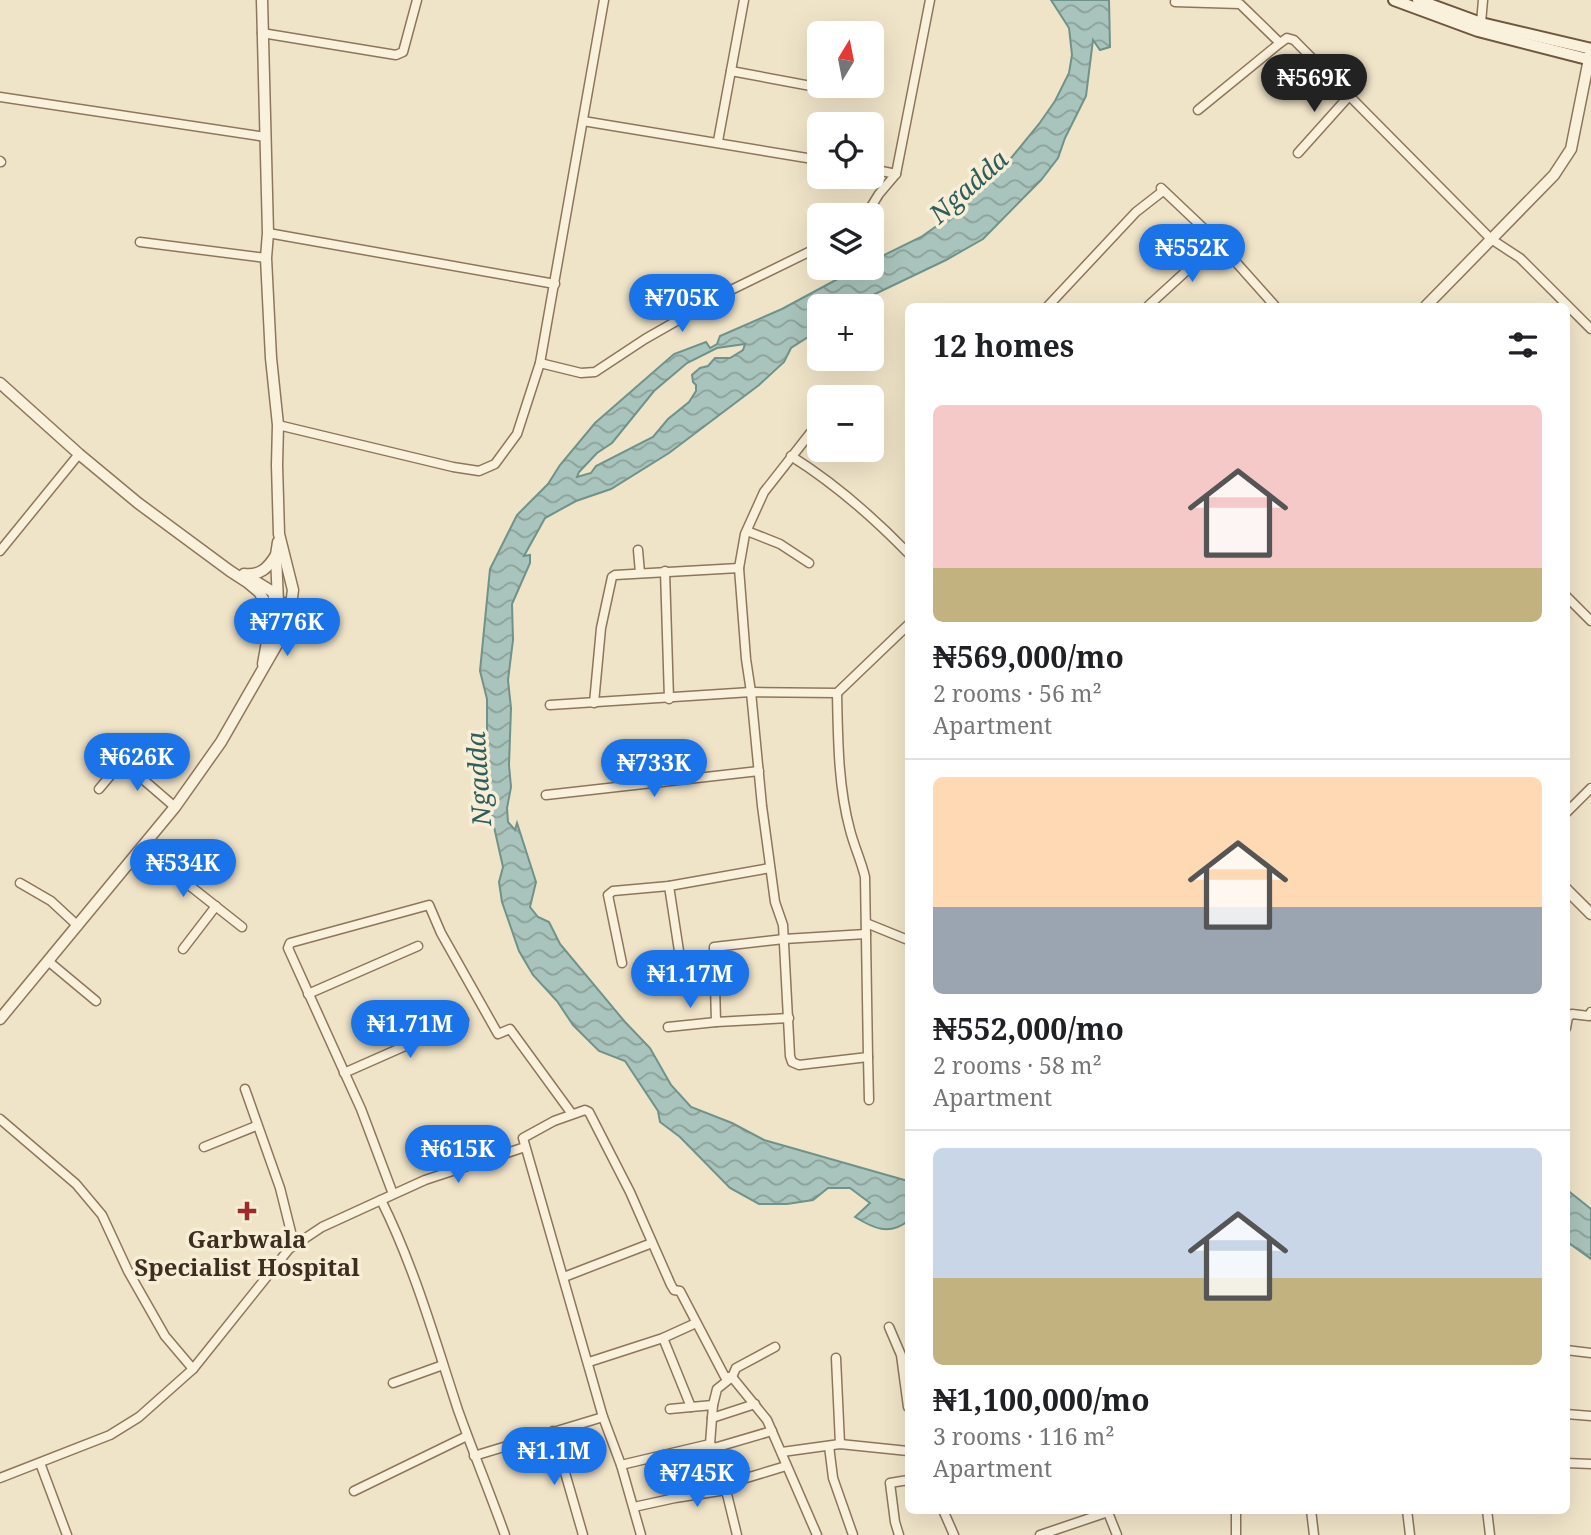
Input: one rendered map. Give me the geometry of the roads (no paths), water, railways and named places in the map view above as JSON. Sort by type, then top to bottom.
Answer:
[{"type":"main road","points":[[1394,0],[1478,31],[1590,54]]},
{"type":"main road","points":[[1418,0],[1481,23],[1590,54]]},
{"type":"street","points":[[261,674],[274,610],[279,534],[276,465],[278,425],[271,358],[266,258],[268,233],[262,0]]},
{"type":"street","points":[[262,33],[396,55],[403,52],[417,0]]},
{"type":"street","points":[[278,425],[453,467],[478,471],[495,464],[517,433],[540,363],[604,0]]},
{"type":"street","points":[[718,141],[744,0]]},
{"type":"street","points":[[873,203],[896,174],[929,0]]},
{"type":"street","points":[[1481,23],[1483,0]]},
{"type":"street","points":[[1175,2],[1240,4],[1280,43]]},
{"type":"street","points":[[1198,110],[1280,43],[1287,38],[1294,40],[1491,239],[1520,258],[1566,303]]},
{"type":"street","points":[[1429,303],[1555,175],[1571,149],[1590,54]]},
{"type":"street","points":[[731,71],[807,85]]},
{"type":"street","points":[[1298,153],[1350,95]]},
{"type":"street","points":[[0,97],[266,137]]},
{"type":"street","points":[[583,121],[718,141],[807,158]]},
{"type":"street","points":[[884,172],[896,174]]},
{"type":"street","points":[[1051,303],[1136,212],[1162,190],[1218,242],[1272,303]]},
{"type":"street","points":[[268,233],[555,284]]},
{"type":"street","points":[[140,242],[266,258]]},
{"type":"street","points":[[1151,303],[1218,242]]},
{"type":"street","points":[[540,363],[581,373],[595,372],[645,339],[729,291],[807,253]]},
{"type":"street","points":[[1570,307],[1590,326]]},
{"type":"street","points":[[0,383],[138,503],[247,582],[274,610]]},
{"type":"street","points":[[807,437],[764,492],[747,531],[739,568],[746,659],[775,902],[783,925],[792,1062],[808,1065],[869,1057]]},
{"type":"street","points":[[0,551],[79,454]]},
{"type":"street","points":[[792,456],[818,473],[881,525],[905,550]]},
{"type":"street","points":[[747,531],[779,544],[809,562]]},
{"type":"street","points":[[279,534],[293,590],[290,605]]},
{"type":"street","points":[[638,550],[640,573]]},
{"type":"street","points":[[230,571],[254,575],[263,571],[276,555]]},
{"type":"street","points":[[594,703],[601,628],[610,581],[615,575],[739,568]]},
{"type":"street","points":[[666,571],[669,699]]},
{"type":"street","points":[[243,574],[273,592],[278,626],[287,627]]},
{"type":"street","points":[[1570,600],[1591,621]]},
{"type":"street","points":[[274,610],[290,605]]},
{"type":"street","points":[[0,1019],[175,807],[221,742],[287,627],[294,621],[294,608],[290,605]]},
{"type":"street","points":[[550,705],[751,692],[837,693],[905,628]]},
{"type":"street","points":[[837,693],[838,752],[850,829],[865,877],[869,1100]]},
{"type":"street","points":[[99,789],[120,764],[124,763],[175,807]]},
{"type":"street","points":[[546,795],[759,771]]},
{"type":"street","points":[[1570,809],[1591,788]]},
{"type":"street","points":[[142,848],[242,928]]},
{"type":"street","points":[[622,963],[608,895],[613,891],[669,886],[771,868]]},
{"type":"street","points":[[20,883],[51,901],[78,926]]},
{"type":"street","points":[[669,886],[681,964]]},
{"type":"street","points":[[1570,893],[1591,914]]},
{"type":"street","points":[[393,1194],[344,1073],[288,948],[289,943],[429,905],[498,1034],[510,1029],[572,1114]]},
{"type":"street","points":[[183,949],[216,906]]},
{"type":"street","points":[[866,923],[905,939]]},
{"type":"street","points":[[716,1021],[714,947],[866,934]]},
{"type":"street","points":[[308,993],[418,946]]},
{"type":"street","points":[[48,961],[96,1001]]},
{"type":"street","points":[[1570,1016],[1589,1016],[1591,1012]]},
{"type":"street","points":[[668,1027],[716,1021],[789,1018]]},
{"type":"street","points":[[344,1073],[464,1020]]},
{"type":"street","points":[[245,1090],[280,1188],[295,1244]]},
{"type":"street","points":[[641,1535],[621,1465],[603,1417],[523,1138],[554,1121],[585,1110],[589,1112],[630,1192],[668,1280],[674,1290],[680,1290],[725,1377],[732,1377],[767,1420],[817,1535]]},
{"type":"street","points":[[0,1119],[76,1184],[102,1215],[128,1271],[165,1336],[193,1370]]},
{"type":"street","points":[[204,1147],[256,1126]]},
{"type":"street","points":[[0,1478],[110,1434],[139,1417],[193,1370],[295,1244],[322,1227],[425,1180],[525,1147]]},
{"type":"street","points":[[381,1200],[421,1299],[474,1456],[505,1535]]},
{"type":"street","points":[[564,1277],[652,1243]]},
{"type":"street","points":[[589,1362],[663,1338],[696,1323]]},
{"type":"street","points":[[890,1327],[901,1355],[905,1385]]},
{"type":"street","points":[[663,1338],[691,1406]]},
{"type":"street","points":[[743,1479],[710,1461],[716,1389],[732,1377],[736,1368],[775,1347]]},
{"type":"street","points":[[1570,1350],[1591,1353]]},
{"type":"street","points":[[836,1358],[840,1444]]},
{"type":"street","points":[[393,1383],[443,1365]]},
{"type":"street","points":[[712,1418],[755,1404]]},
{"type":"street","points":[[670,1409],[713,1405]]},
{"type":"street","points":[[1570,1414],[1591,1416]]},
{"type":"street","points":[[474,1456],[603,1417]]},
{"type":"street","points":[[553,1431],[583,1535]]},
{"type":"street","points":[[710,1444],[714,1448],[772,1431]]},
{"type":"street","points":[[354,1491],[467,1436]]},
{"type":"street","points":[[621,1465],[710,1444]]},
{"type":"street","points":[[782,1452],[840,1444],[905,1451]]},
{"type":"street","points":[[829,1446],[833,1478],[853,1535]]},
{"type":"street","points":[[40,1463],[67,1535]]},
{"type":"street","points":[[1570,1463],[1591,1464]]},
{"type":"street","points":[[634,1507],[726,1490],[743,1479],[786,1466]]},
{"type":"street","points":[[899,1535],[890,1483],[905,1480]]},
{"type":"street","points":[[726,1490],[737,1535]]},
{"type":"street","points":[[945,1514],[954,1535]]},
{"type":"street","points":[[1040,1535],[1099,1514]]},
{"type":"street","points":[[1108,1514],[1117,1535]]},
{"type":"street","points":[[1236,1514],[1236,1535]]},
{"type":"street","points":[[1311,1514],[1314,1535]]},
{"type":"street","points":[[1407,1514],[1410,1535]]},
{"type":"street","points":[[1487,1514],[1490,1535]]},
{"type":"water","points":[[1051,0],[1109,0],[1110,47],[1100,50],[1093,40],[1086,96],[1058,158],[1041,180],[983,239],[875,294],[810,294],[836,280],[884,280],[884,255],[921,237],[948,218],[973,191],[1003,168],[1055,101],[1069,73],[1072,55],[1069,28]]},
{"type":"water","points":[[807,296],[807,338],[791,348],[784,362],[759,385],[669,453],[611,489],[576,501],[545,518],[524,556],[530,555],[530,563],[512,604],[513,640],[508,680],[511,708],[511,787],[507,808],[508,822],[515,830],[517,823],[536,882],[530,907],[538,917],[549,922],[560,944],[650,1048],[671,1085],[691,1107],[732,1123],[764,1140],[905,1180],[905,1223],[888,1229],[875,1227],[855,1217],[870,1203],[850,1188],[828,1188],[813,1200],[759,1204],[730,1188],[680,1137],[660,1122],[658,1111],[625,1061],[599,1051],[573,1025],[557,1001],[533,975],[519,951],[502,902],[499,882],[503,867],[488,800],[491,782],[487,784],[487,699],[480,671],[490,569],[517,515],[548,484],[595,423],[674,354],[706,342],[710,348],[717,344],[720,336]],"holes":[[[745,344],[743,350],[730,358],[715,358],[708,366],[700,368],[692,375],[696,391],[689,402],[668,419],[653,437],[596,466],[591,473],[577,477],[597,453],[612,443],[654,391],[687,363],[717,348]]]},
{"type":"water","points":[[1570,1192],[1591,1209],[1591,1259],[1570,1244]]},
{"type":"place","name":"Garbwala Specialist Hospital","points":[[247,1211]]},
{"type":"water label","name":"Ngadda","points":[[968,186]]},
{"type":"water label","name":"Ngadda","points":[[478,779]]}]
